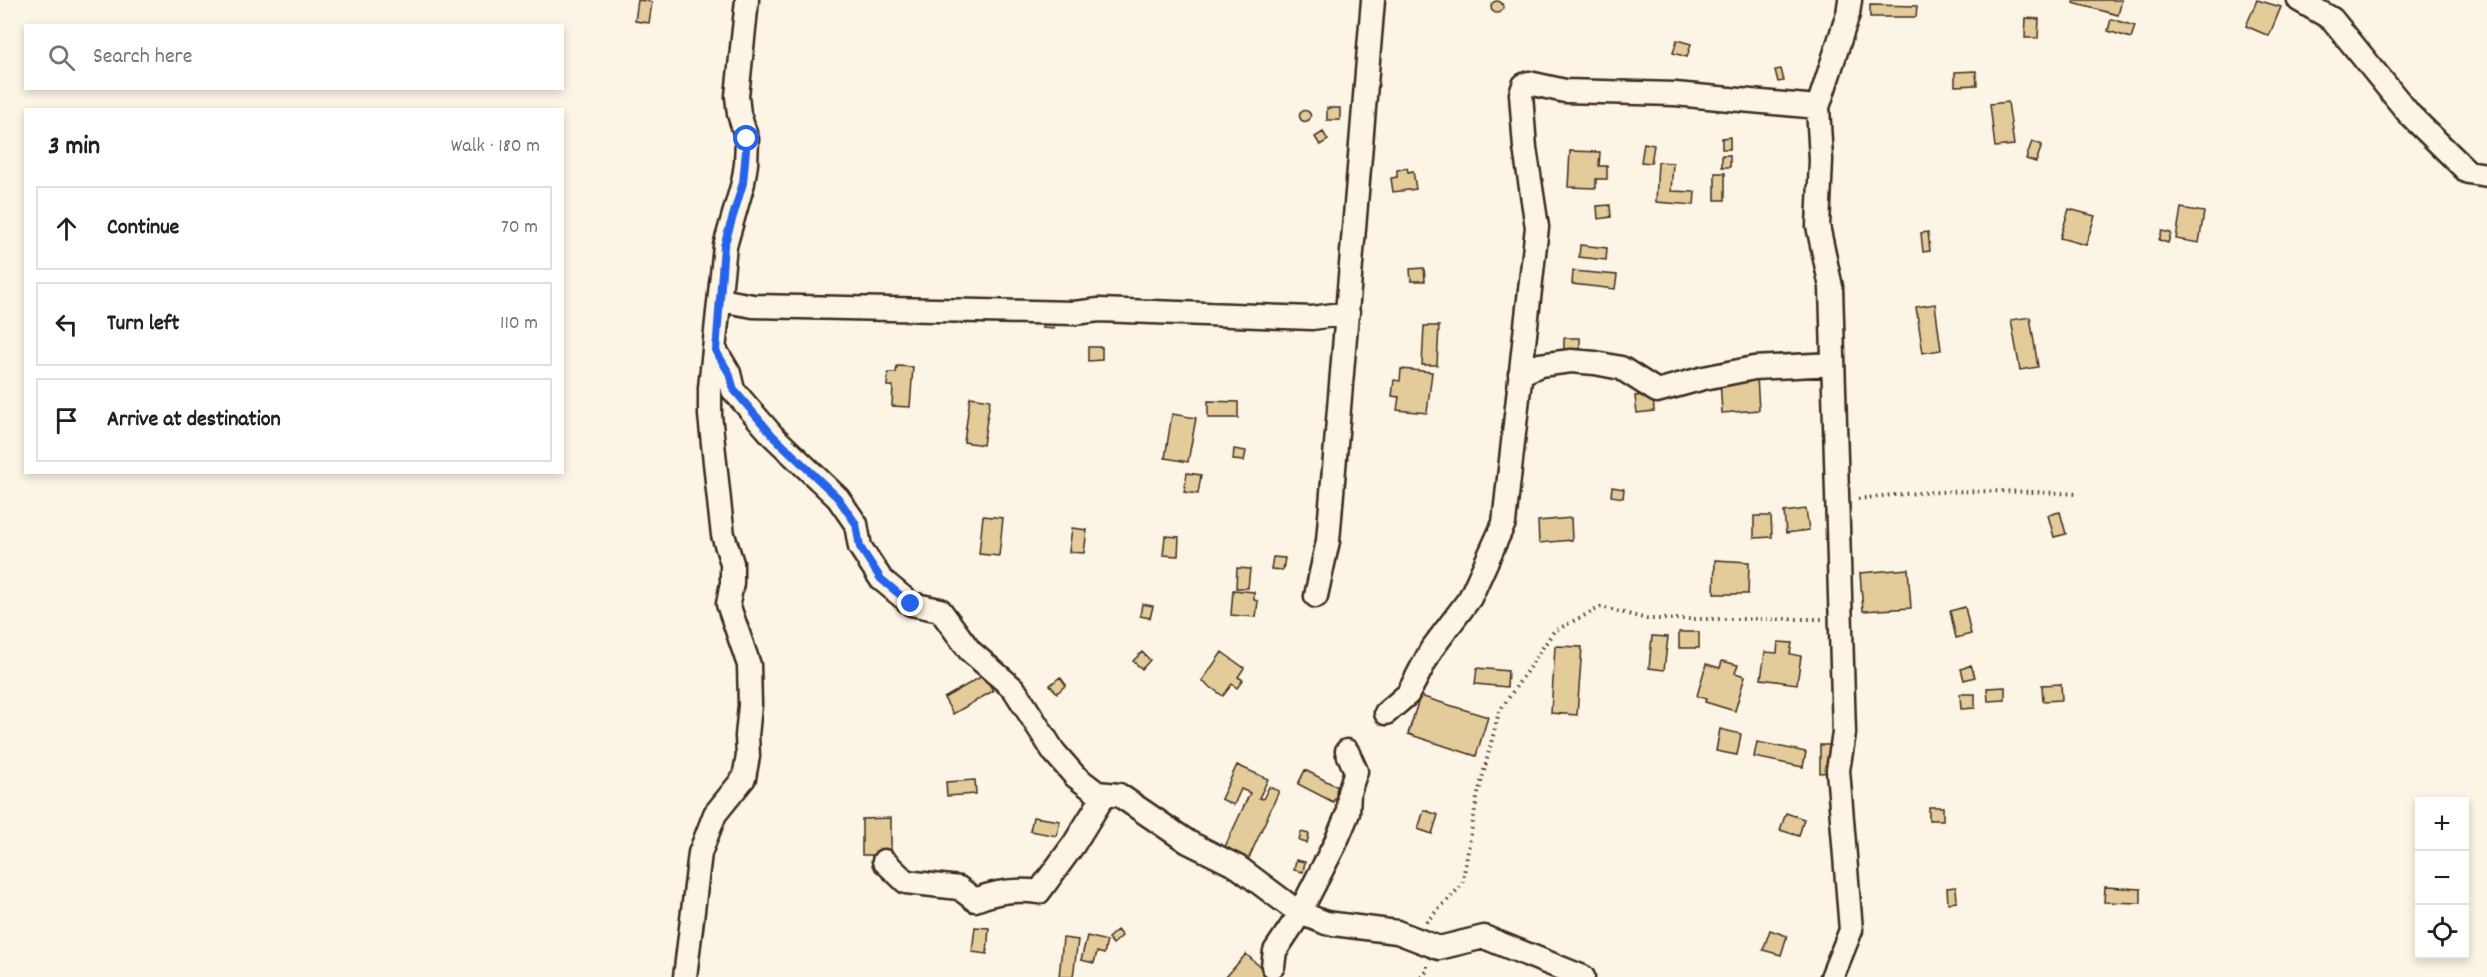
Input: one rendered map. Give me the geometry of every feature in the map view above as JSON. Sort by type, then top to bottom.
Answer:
[{"type":"street","points":[[685,977],[700,853],[715,814],[744,778],[748,756],[749,665],[728,604],[732,583],[732,563],[723,535],[710,415],[710,388],[716,351],[724,246],[743,183],[746,164],[747,139],[739,114],[737,96],[747,0]]},
{"type":"street","points":[[1316,596],[1328,541],[1373,0]]},
{"type":"street","points":[[1832,977],[1851,930],[1838,770],[1844,734],[1833,364],[1830,287],[1818,226],[1821,160],[1818,107],[1848,14],[1850,0]]},
{"type":"street","points":[[2299,0],[2332,19],[2410,115],[2469,172],[2487,175]]},
{"type":"street","points":[[1386,713],[1408,694],[1431,650],[1470,598],[1504,523],[1537,227],[1524,148],[1521,94],[1524,85],[1529,83],[1565,91],[1675,94],[1818,107]]},
{"type":"street","points":[[720,300],[753,306],[1074,313],[1099,310],[1312,318],[1348,313]]},
{"type":"street","points":[[716,351],[729,373],[734,390],[745,404],[773,436],[838,498],[856,524],[860,547],[881,579],[911,604],[940,610],[970,651],[1014,689],[1054,752],[1065,765],[1097,793],[1119,795],[1188,842],[1238,867],[1298,912],[1326,923],[1397,932],[1438,948],[1484,937],[1583,977]]},
{"type":"street","points":[[1520,375],[1540,364],[1571,361],[1595,363],[1621,368],[1657,391],[1704,378],[1754,368],[1833,364]]},
{"type":"street","points":[[1273,966],[1275,951],[1297,918],[1298,912],[1335,844],[1348,813],[1350,792],[1356,771],[1347,751]]},
{"type":"street","points":[[884,861],[906,882],[959,888],[975,900],[994,892],[1021,889],[1040,892],[1074,844],[1105,794]]},
{"type":"path","points":[[1836,502],[1898,494],[2022,491],[2077,494]]},
{"type":"path","points":[[1428,944],[1424,925],[1462,885],[1477,798],[1499,712],[1554,631],[1600,607],[1647,619],[1839,619]]},
{"type":"building","points":[[638,0],[652,2],[649,23],[635,21]]},
{"type":"building","points":[[2074,0],[2122,0],[2118,15],[2073,3]]},
{"type":"building","points":[[2257,0],[2281,7],[2269,36],[2246,26]]},
{"type":"building","points":[[1499,1],[1502,2],[1502,12],[1495,13],[1492,12],[1491,5],[1492,2]]},
{"type":"building","points":[[1870,5],[1917,6],[1916,17],[1870,17]]},
{"type":"building","points":[[2026,18],[2039,19],[2038,38],[2025,38]]},
{"type":"building","points":[[2111,19],[2135,26],[2131,38],[2108,31]]},
{"type":"building","points":[[1677,40],[1691,44],[1687,57],[1673,53]]},
{"type":"building","points":[[1781,69],[1784,81],[1778,82],[1775,70]]},
{"type":"building","points":[[1976,71],[1977,85],[1955,86],[1955,72]]},
{"type":"building","points":[[2008,102],[2014,145],[1995,147],[1990,104]]},
{"type":"building","points":[[1327,108],[1340,108],[1340,120],[1327,120]]},
{"type":"building","points":[[1305,111],[1309,112],[1309,120],[1305,121],[1301,120],[1300,116],[1301,112]]},
{"type":"building","points":[[1323,132],[1328,140],[1320,145],[1315,137]]},
{"type":"building","points":[[1730,137],[1730,149],[1722,149],[1722,138]]},
{"type":"building","points":[[2032,141],[2042,145],[2036,162],[2026,159]]},
{"type":"building","points":[[1644,143],[1654,145],[1651,163],[1641,162]]},
{"type":"building","points":[[1570,151],[1600,152],[1599,166],[1607,166],[1607,179],[1596,179],[1596,188],[1568,187]]},
{"type":"building","points":[[1722,155],[1730,155],[1730,167],[1722,167]]},
{"type":"building","points":[[1658,162],[1673,163],[1671,191],[1695,192],[1694,205],[1656,202]]},
{"type":"building","points":[[1407,168],[1408,172],[1413,171],[1416,189],[1393,192],[1391,178],[1397,177],[1397,170]]},
{"type":"building","points":[[1715,173],[1725,173],[1725,200],[1715,200]]},
{"type":"building","points":[[1610,205],[1611,217],[1598,219],[1597,206]]},
{"type":"building","points":[[2181,208],[2204,212],[2199,243],[2176,239]]},
{"type":"building","points":[[2069,209],[2095,216],[2086,245],[2060,238]]},
{"type":"building","points":[[2162,231],[2171,233],[2168,243],[2159,240]]},
{"type":"building","points":[[1928,232],[1930,251],[1923,252],[1921,233]]},
{"type":"building","points":[[1580,245],[1607,248],[1606,260],[1579,257]]},
{"type":"building","points":[[1424,268],[1425,281],[1411,281],[1410,269]]},
{"type":"building","points":[[1573,271],[1617,275],[1615,289],[1572,284]]},
{"type":"building","points":[[1935,304],[1941,350],[1923,353],[1916,307]]},
{"type":"building","points":[[1043,316],[1055,318],[1054,329],[1042,328]]},
{"type":"building","points":[[2030,317],[2038,367],[2020,370],[2011,320]]},
{"type":"building","points":[[1424,326],[1439,326],[1437,365],[1422,365]]},
{"type":"building","points":[[1564,338],[1580,338],[1580,351],[1564,352]]},
{"type":"building","points":[[1088,347],[1102,347],[1102,360],[1088,361]]},
{"type":"building","points":[[897,366],[913,367],[910,407],[892,406],[893,386],[887,386],[888,373],[896,373]]},
{"type":"building","points":[[1401,369],[1432,372],[1427,413],[1397,410],[1399,397],[1392,396],[1394,380],[1400,381]]},
{"type":"building","points":[[1757,377],[1759,410],[1722,413],[1720,379]]},
{"type":"building","points":[[1653,394],[1654,411],[1637,413],[1635,396]]},
{"type":"building","points":[[970,397],[990,400],[983,445],[964,442]]},
{"type":"building","points":[[1208,401],[1238,402],[1238,418],[1208,418]]},
{"type":"building","points":[[1172,414],[1196,418],[1188,462],[1165,458]]},
{"type":"building","points":[[1234,449],[1246,451],[1244,461],[1233,460]]},
{"type":"building","points":[[1187,473],[1201,475],[1198,494],[1184,492]]},
{"type":"building","points":[[1612,487],[1624,489],[1623,498],[1611,496]]},
{"type":"building","points":[[1806,509],[1809,530],[1786,533],[1784,512]]},
{"type":"building","points":[[2060,512],[2066,534],[2054,537],[2048,515]]},
{"type":"building","points":[[983,516],[1003,518],[999,556],[979,554]]},
{"type":"building","points":[[1754,516],[1771,516],[1772,537],[1754,538]]},
{"type":"building","points":[[1571,518],[1572,540],[1539,543],[1538,521]]},
{"type":"building","points":[[1072,528],[1087,530],[1084,553],[1069,552]]},
{"type":"building","points":[[1165,536],[1179,537],[1178,556],[1163,555]]},
{"type":"building","points":[[1273,557],[1285,558],[1283,570],[1271,569]]},
{"type":"building","points":[[1715,560],[1749,562],[1748,594],[1714,594]]},
{"type":"building","points":[[1237,568],[1250,569],[1248,588],[1236,588]]},
{"type":"building","points":[[1908,569],[1911,608],[1863,611],[1860,573]]},
{"type":"building","points":[[1233,590],[1254,592],[1254,600],[1258,601],[1256,617],[1231,615]]},
{"type":"building","points":[[1142,604],[1153,606],[1150,618],[1140,616]]},
{"type":"building","points":[[1965,607],[1971,634],[1956,638],[1950,611]]},
{"type":"building","points":[[1679,632],[1699,632],[1699,648],[1679,648]]},
{"type":"building","points":[[1652,636],[1668,637],[1664,670],[1649,668]]},
{"type":"building","points":[[1778,642],[1792,643],[1790,654],[1801,656],[1797,684],[1761,679],[1765,652],[1777,653]]},
{"type":"building","points":[[1555,646],[1582,647],[1577,715],[1551,713]]},
{"type":"building","points":[[1142,652],[1150,660],[1142,669],[1133,661]]},
{"type":"building","points":[[1222,652],[1244,668],[1238,677],[1243,680],[1237,688],[1232,684],[1223,696],[1202,681]]},
{"type":"building","points":[[1722,661],[1738,665],[1735,673],[1745,676],[1735,711],[1705,702],[1706,699],[1697,696],[1706,664],[1720,668]]},
{"type":"building","points":[[1971,665],[1975,677],[1964,680],[1961,669]]},
{"type":"building","points":[[1477,668],[1508,671],[1507,687],[1475,684]]},
{"type":"building","points":[[984,675],[993,691],[953,714],[944,698]]},
{"type":"building","points":[[1060,677],[1066,685],[1057,693],[1050,685]]},
{"type":"building","points":[[2061,684],[2062,700],[2043,701],[2042,685]]},
{"type":"building","points":[[2005,687],[2005,700],[1988,701],[1987,688]]},
{"type":"building","points":[[1960,694],[1975,694],[1975,708],[1961,709]]},
{"type":"building","points":[[1420,696],[1488,717],[1476,756],[1408,734]]},
{"type":"building","points":[[1720,729],[1741,734],[1737,755],[1716,751]]},
{"type":"building","points":[[1757,742],[1806,752],[1803,767],[1754,757]]},
{"type":"building","points":[[1820,745],[1831,745],[1832,772],[1820,773]]},
{"type":"building","points":[[1237,765],[1268,779],[1259,798],[1263,799],[1269,787],[1279,791],[1248,860],[1224,849],[1250,793],[1241,789],[1234,805],[1221,799]]},
{"type":"building","points":[[1305,770],[1340,788],[1333,802],[1298,784]]},
{"type":"building","points":[[975,780],[976,794],[947,796],[946,782]]},
{"type":"building","points":[[1929,807],[1943,807],[1943,820],[1929,820]]},
{"type":"building","points":[[1424,810],[1438,815],[1432,834],[1418,829]]},
{"type":"building","points":[[1786,813],[1804,819],[1799,836],[1780,830]]},
{"type":"building","points":[[1033,817],[1060,821],[1057,836],[1030,831]]},
{"type":"building","points":[[891,818],[891,855],[862,855],[862,819]]},
{"type":"building","points":[[1301,832],[1309,834],[1307,843],[1299,841]]},
{"type":"building","points":[[1296,860],[1305,862],[1303,872],[1294,870]]},
{"type":"building","points":[[1956,887],[1957,902],[1948,903],[1947,888]]},
{"type":"building","points":[[2105,887],[2141,889],[2141,903],[2104,902]]},
{"type":"building","points":[[975,927],[989,928],[987,954],[972,952]]},
{"type":"building","points":[[1117,930],[1122,936],[1113,944],[1108,938]]},
{"type":"building","points":[[1770,930],[1787,936],[1781,955],[1763,950]]},
{"type":"building","points":[[1087,936],[1107,941],[1104,954],[1097,952],[1094,963],[1081,960]]},
{"type":"building","points":[[1063,938],[1078,940],[1073,977],[1059,977]]},
{"type":"building","points":[[1246,954],[1268,974],[1265,977],[1226,977]]},
{"type":"route","points":[[747,139],[743,183],[724,246],[716,351],[729,373],[734,390],[773,436],[838,498],[856,524],[860,547],[881,579],[911,604]]}]
